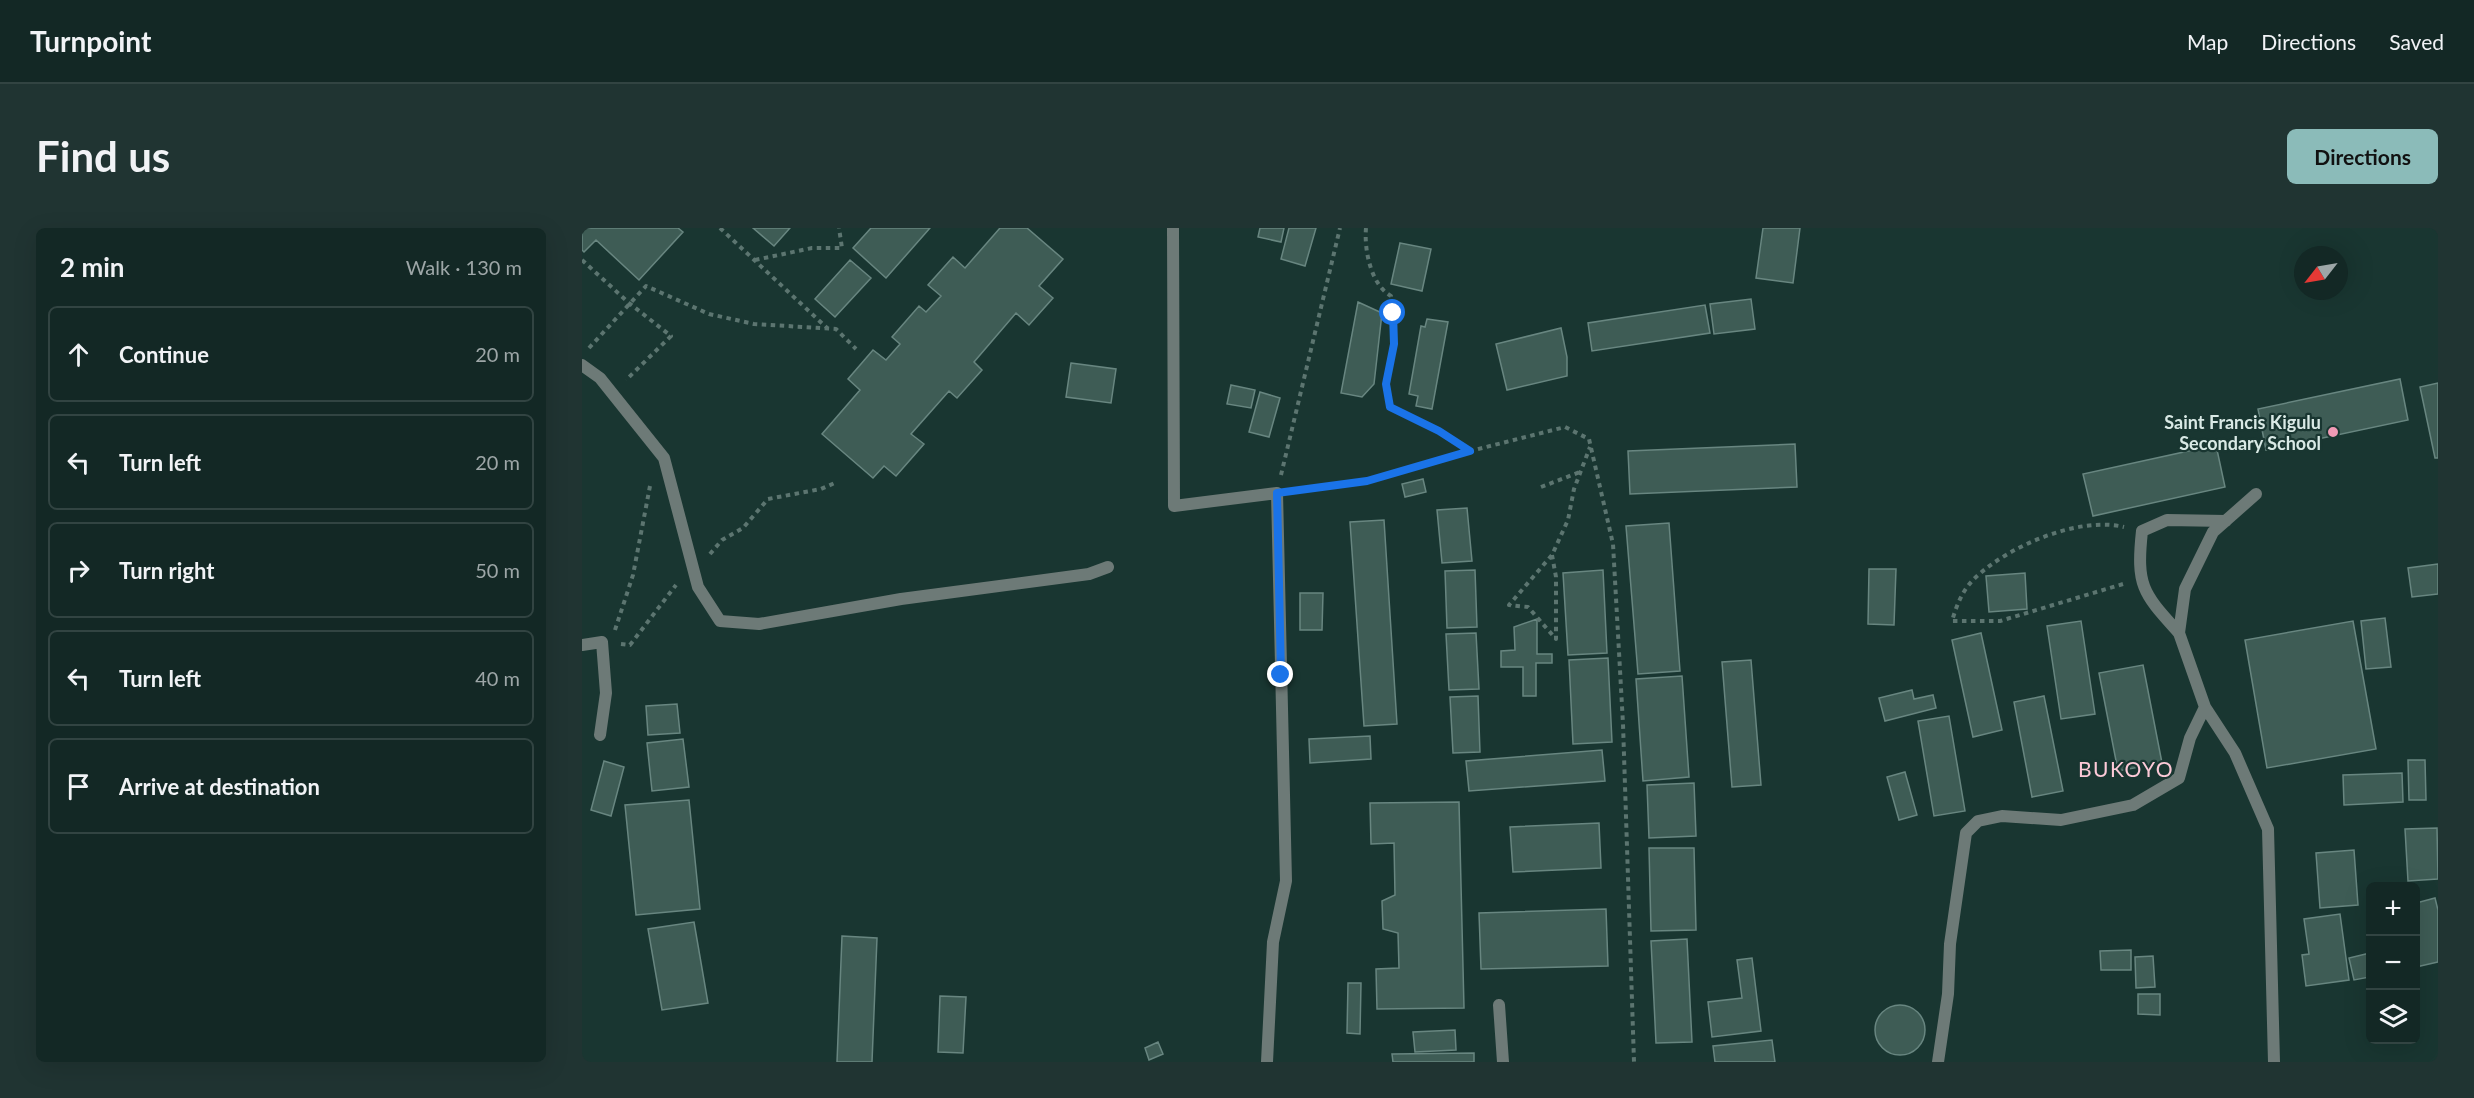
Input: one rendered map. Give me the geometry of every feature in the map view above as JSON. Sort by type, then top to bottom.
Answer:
[{"type":"street","points":[[1173,228],[1174,506],[1277,493],[1286,881],[1273,942],[1267,1062]]},
{"type":"street","points":[[582,365],[600,378],[664,458],[698,587],[720,621],[759,624],[901,599],[1089,574],[1108,567]]},
{"type":"street","points":[[2179,633],[2184,589],[2213,532],[2256,494]]},
{"type":"street","points":[[2226,520],[2167,520],[2142,531],[2140,579],[2153,604],[2179,633],[2205,707],[2235,753],[2268,828],[2274,1062]]},
{"type":"street","points":[[582,645],[602,642],[606,693],[600,735]]},
{"type":"street","points":[[1938,1062],[1948,994],[1950,944],[1966,833],[1978,821],[2002,816],[2061,820],[2133,805],[2179,778],[2190,738],[2205,707]]},
{"type":"street","points":[[1499,1005],[1503,1062]]},
{"type":"path","points":[[720,228],[828,328]]},
{"type":"path","points":[[755,260],[812,248],[843,248],[839,228]]},
{"type":"path","points":[[1340,228],[1277,493],[1367,481],[1470,451],[1565,427],[1589,439],[1613,544],[1623,724],[1634,1062]]},
{"type":"path","points":[[1366,228],[1365,239],[1371,269],[1383,292],[1391,296],[1394,344],[1386,384],[1390,407],[1439,431],[1470,451]]},
{"type":"path","points":[[582,260],[629,303],[671,336],[612,393]]},
{"type":"path","points":[[582,355],[646,286],[709,314],[754,324],[836,329],[856,349]]},
{"type":"path","points":[[1552,555],[1556,577],[1556,639],[1528,607],[1509,605],[1552,555],[1568,520],[1581,472],[1591,446]]},
{"type":"path","points":[[602,642],[615,632],[633,575],[658,452]]},
{"type":"path","points":[[1540,487],[1581,472]]},
{"type":"path","points":[[602,642],[630,645],[693,564],[711,554],[722,540],[743,528],[768,499],[821,489],[837,482]]},
{"type":"path","points":[[2140,579],[2000,621],[1952,621],[1960,597],[1975,577],[2007,554],[2065,529],[2106,522],[2142,531]]},
{"type":"building","points":[[582,228],[678,228],[683,232],[639,280],[596,240],[584,252],[582,250]]},
{"type":"building","points":[[753,228],[790,228],[774,246]]},
{"type":"building","points":[[871,228],[930,228],[886,278],[853,248]]},
{"type":"building","points":[[1000,228],[1027,228],[1063,259],[1039,286],[1053,298],[1029,325],[1016,313],[974,362],[982,370],[957,398],[949,391],[911,434],[924,444],[896,476],[884,466],[873,478],[822,434],[860,390],[848,379],[873,350],[886,360],[900,344],[892,337],[919,306],[926,312],[941,296],[928,285],[953,257],[965,268]]},
{"type":"building","points":[[1260,228],[1284,228],[1281,242],[1258,237]]},
{"type":"building","points":[[1289,228],[1316,228],[1305,266],[1281,259]]},
{"type":"building","points":[[1763,228],[1800,228],[1793,283],[1756,278]]},
{"type":"building","points":[[1400,243],[1431,249],[1422,291],[1391,284]]},
{"type":"building","points":[[850,260],[871,278],[835,317],[815,299]]},
{"type":"building","points":[[1751,299],[1755,329],[1714,334],[1710,304]]},
{"type":"building","points":[[1358,302],[1382,313],[1374,384],[1362,397],[1341,393]]},
{"type":"building","points":[[1705,305],[1710,333],[1592,351],[1588,323]]},
{"type":"building","points":[[1427,319],[1448,322],[1432,409],[1416,406],[1418,396],[1409,394],[1421,326],[1425,327]]},
{"type":"building","points":[[1561,328],[1567,357],[1567,376],[1507,390],[1496,344]]},
{"type":"building","points":[[1071,363],[1116,369],[1111,403],[1066,397]]},
{"type":"building","points":[[2400,379],[2408,420],[2266,450],[2258,409]]},
{"type":"building","points":[[2438,383],[2438,458],[2435,458],[2420,387]]},
{"type":"building","points":[[1231,385],[1255,390],[1251,408],[1227,404]]},
{"type":"building","points":[[1260,392],[1280,398],[1269,437],[1249,432]]},
{"type":"building","points":[[1795,444],[1797,487],[1630,494],[1628,451]]},
{"type":"building","points":[[2216,445],[2225,487],[2093,516],[2083,474]]},
{"type":"building","points":[[1423,479],[1426,492],[1405,497],[1402,484]]},
{"type":"building","points":[[1467,508],[1472,561],[1442,563],[1437,510]]},
{"type":"building","points":[[1384,520],[1397,724],[1364,726],[1350,522]]},
{"type":"building","points":[[1669,523],[1680,671],[1638,674],[1626,526]]},
{"type":"building","points":[[2438,564],[2438,594],[2412,597],[2408,568]]},
{"type":"building","points":[[1869,569],[1896,569],[1894,625],[1868,624]]},
{"type":"building","points":[[1475,570],[1477,627],[1447,628],[1445,571]]},
{"type":"building","points":[[1603,570],[1607,653],[1568,655],[1563,573]]},
{"type":"building","points":[[2025,573],[2027,609],[1989,612],[1986,576]]},
{"type":"building","points":[[1300,593],[1323,593],[1322,630],[1300,630]]},
{"type":"building","points":[[2385,618],[2391,667],[2366,669],[2361,621]]},
{"type":"building","points":[[1537,619],[1537,654],[1552,654],[1552,663],[1536,663],[1536,696],[1523,696],[1523,667],[1501,667],[1501,651],[1515,650],[1514,627]]},
{"type":"building","points":[[2081,621],[2095,714],[2061,719],[2047,626]]},
{"type":"building","points":[[2353,621],[2376,749],[2267,768],[2245,640]]},
{"type":"building","points":[[1476,633],[1479,689],[1449,690],[1446,634]]},
{"type":"building","points":[[1981,633],[2002,730],[1973,737],[1952,640]]},
{"type":"building","points":[[1608,658],[1612,742],[1573,744],[1569,660]]},
{"type":"building","points":[[1751,660],[1761,785],[1732,787],[1722,662]]},
{"type":"building","points":[[2143,665],[2162,763],[2118,771],[2099,673]]},
{"type":"building","points":[[1682,676],[1689,777],[1643,781],[1636,679]]},
{"type":"building","points":[[1912,690],[1914,699],[1933,695],[1936,708],[1885,721],[1879,698]]},
{"type":"building","points":[[1478,696],[1480,752],[1453,753],[1450,697]]},
{"type":"building","points":[[2044,696],[2063,791],[2032,797],[2014,702]]},
{"type":"building","points":[[677,704],[680,733],[648,735],[646,706]]},
{"type":"building","points":[[1949,716],[1965,811],[1934,816],[1918,721]]},
{"type":"building","points":[[1370,736],[1371,759],[1310,763],[1309,739]]},
{"type":"building","points":[[683,739],[689,787],[652,791],[647,743]]},
{"type":"building","points":[[1602,750],[1605,781],[1469,791],[1466,761]]},
{"type":"building","points":[[2408,760],[2425,760],[2426,800],[2409,800]]},
{"type":"building","points":[[604,761],[624,767],[611,816],[591,810]]},
{"type":"building","points":[[1905,772],[1917,815],[1899,820],[1887,777]]},
{"type":"building","points":[[2402,773],[2403,802],[2344,805],[2343,775]]},
{"type":"building","points":[[1694,783],[1696,836],[1649,838],[1647,785]]},
{"type":"building","points":[[689,800],[700,909],[636,915],[625,805]]},
{"type":"building","points":[[1459,802],[1464,1008],[1377,1009],[1376,969],[1399,968],[1398,933],[1383,929],[1382,901],[1395,895],[1394,843],[1371,844],[1370,803]]},
{"type":"building","points":[[1599,823],[1601,868],[1513,872],[1510,827]]},
{"type":"building","points":[[2437,828],[2438,879],[2408,881],[2405,829]]},
{"type":"building","points":[[1649,848],[1694,848],[1696,930],[1651,931]]},
{"type":"building","points":[[2354,850],[2358,905],[2320,908],[2316,853]]},
{"type":"building","points":[[2435,898],[2438,910],[2438,962],[2420,966],[2420,936],[2420,902]]},
{"type":"building","points":[[1606,909],[1608,966],[1481,969],[1479,913]]},
{"type":"building","points":[[2340,914],[2349,980],[2306,986],[2302,955],[2309,954],[2304,919]]},
{"type":"building","points":[[694,922],[708,1003],[662,1010],[648,929]]},
{"type":"building","points":[[842,936],[877,938],[872,1062],[837,1062]]},
{"type":"building","points":[[1687,939],[1692,1042],[1656,1043],[1651,941]]},
{"type":"building","points":[[2131,950],[2131,970],[2101,970],[2100,951]]},
{"type":"building","points":[[2366,954],[2366,978],[2354,980],[2349,958]]},
{"type":"building","points":[[2153,956],[2155,987],[2136,988],[2135,957]]},
{"type":"building","points":[[1752,958],[1761,1031],[1712,1037],[1708,1002],[1742,998],[1737,960]]},
{"type":"building","points":[[1348,983],[1361,983],[1360,1034],[1347,1033]]},
{"type":"building","points":[[2138,994],[2160,994],[2160,1015],[2138,1014]]},
{"type":"building","points":[[940,996],[966,997],[963,1053],[938,1052]]},
{"type":"building","points":[[1900,1005],[1918,1012],[1925,1030],[1918,1048],[1900,1055],[1882,1048],[1875,1030],[1882,1012]]},
{"type":"building","points":[[1455,1030],[1456,1050],[1415,1052],[1413,1032]]},
{"type":"building","points":[[1772,1040],[1775,1062],[1715,1062],[1713,1046]]},
{"type":"building","points":[[1158,1042],[1163,1054],[1149,1060],[1145,1048]]},
{"type":"building","points":[[1474,1053],[1474,1062],[1393,1062],[1392,1054]]},
{"type":"place","name":"Saint Francis Kigulu Secondary School","points":[[2333,432]]},
{"type":"district","name":"BUKOYO","points":[[2126,768]]},
{"type":"route","points":[[1281,675],[1277,493],[1367,481],[1470,451],[1439,431],[1390,407],[1386,384],[1394,344],[1393,313]]}]
